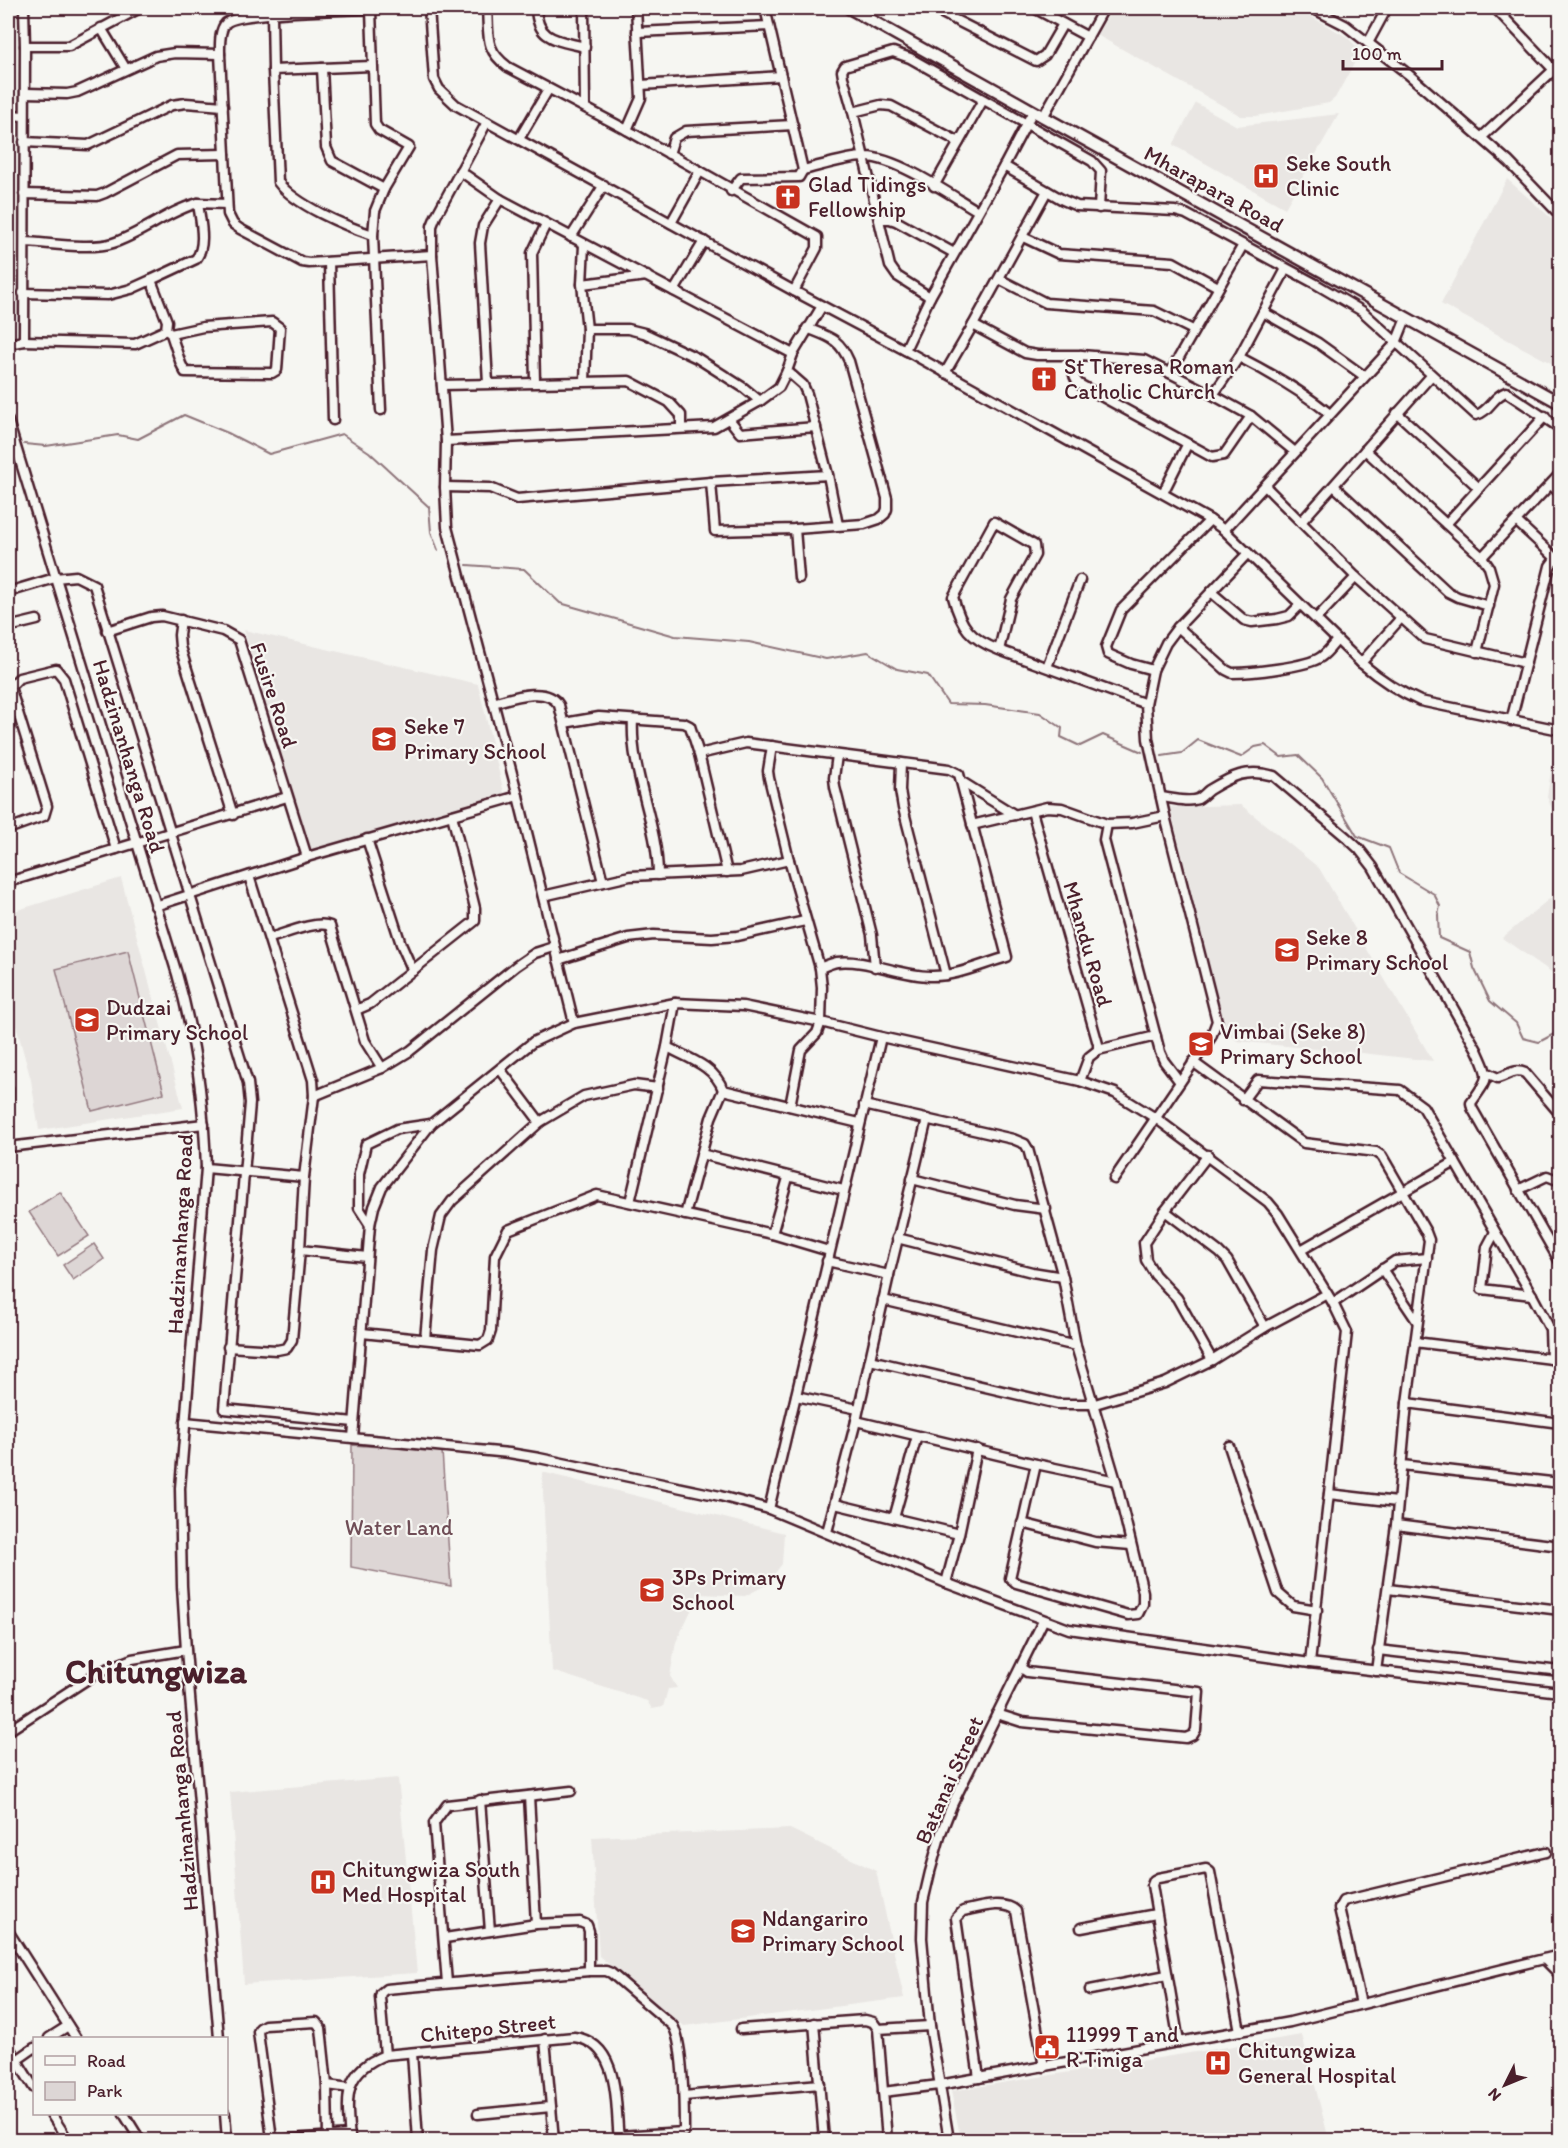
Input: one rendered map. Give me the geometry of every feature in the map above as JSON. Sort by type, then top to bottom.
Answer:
[{"type":"main road","name":"Mharapara Road","points":[[849,8],[1560,403]]},
{"type":"street","points":[[24,8],[26,93],[24,116],[24,342]]},
{"type":"street","points":[[25,46],[69,45],[140,8]]},
{"type":"street","points":[[393,8],[295,10],[230,21],[224,25],[221,32],[220,54],[228,214],[233,224],[240,229],[302,262],[432,255]]},
{"type":"street","points":[[429,8],[434,79],[439,89],[456,105],[905,350],[1210,520],[1224,530],[1361,663],[1382,682],[1399,692],[1420,701],[1560,730]]},
{"type":"street","points":[[487,8],[489,44],[495,57],[508,67],[627,130],[817,237],[818,248],[794,291]]},
{"type":"street","points":[[536,8],[537,22],[541,30],[556,39],[585,47]]},
{"type":"street","points":[[584,8],[585,107]]},
{"type":"street","points":[[627,130],[641,98],[636,8]]},
{"type":"street","points":[[731,190],[741,178],[800,177],[803,170],[765,8]]},
{"type":"street","points":[[932,8],[1036,61],[1045,55],[1063,24]]},
{"type":"street","points":[[1034,8],[1088,37]]},
{"type":"street","points":[[905,350],[930,297],[1027,125],[1038,114],[1104,8]]},
{"type":"street","points":[[1312,8],[1323,10],[1345,25],[1482,137],[1560,216]]},
{"type":"street","points":[[1368,43],[1387,8]]},
{"type":"street","points":[[1482,137],[1557,67],[1495,8]]},
{"type":"street","points":[[371,10],[375,124],[379,130],[409,147],[384,189],[375,212],[373,235],[381,410]]},
{"type":"street","points":[[272,14],[278,182],[285,191],[332,219],[373,235]]},
{"type":"street","points":[[637,32],[769,26]]},
{"type":"street","points":[[101,28],[126,69]]},
{"type":"street","points":[[930,297],[897,276],[890,266],[842,71],[845,66],[893,52],[910,58],[1092,160],[1101,171],[1099,208]]},
{"type":"street","points":[[26,93],[77,93],[156,56],[175,53],[220,54]]},
{"type":"street","points":[[273,70],[372,66]]},
{"type":"street","points":[[322,68],[326,147],[332,161],[384,189]]},
{"type":"street","points":[[641,85],[781,76]]},
{"type":"street","points":[[519,139],[548,90]]},
{"type":"street","points":[[934,186],[983,100]]},
{"type":"street","points":[[24,142],[88,145],[172,105],[186,103],[223,106]]},
{"type":"street","points":[[853,112],[881,105],[891,106],[958,142]]},
{"type":"street","points":[[8,115],[24,116]]},
{"type":"street","points":[[487,122],[432,226],[432,255],[446,441],[447,527],[518,796],[574,1023]]},
{"type":"street","points":[[669,154],[674,138],[686,130],[793,125]]},
{"type":"street","points":[[24,194],[97,196],[177,155],[225,154]]},
{"type":"street","points":[[803,170],[864,156],[891,162],[978,211]]},
{"type":"street","points":[[1004,166],[1077,206],[1186,214],[1362,311],[1476,415],[1484,412],[1501,393],[1506,392],[1560,428]]},
{"type":"street","points":[[460,171],[500,199],[793,354]]},
{"type":"street","points":[[671,223],[700,171]]},
{"type":"street","points":[[571,237],[604,185]]},
{"type":"street","points":[[945,373],[1047,191]]},
{"type":"street","points":[[488,383],[480,243],[483,226],[500,199]]},
{"type":"street","points":[[25,242],[99,246],[112,243],[178,210],[198,203],[227,204]]},
{"type":"street","points":[[23,292],[108,295],[131,289],[196,259],[202,246],[198,203]]},
{"type":"street","points":[[879,219],[896,221],[954,253]]},
{"type":"street","points":[[536,382],[532,253],[546,224]]},
{"type":"street","points":[[1023,237],[1059,254],[1173,262],[1218,287]]},
{"type":"street","points":[[674,291],[704,241]]},
{"type":"street","points":[[584,245],[582,284],[587,329],[585,381]]},
{"type":"street","points":[[1170,373],[1243,245]]},
{"type":"street","points":[[329,262],[333,420]]},
{"type":"street","points":[[1213,395],[1239,357],[1286,268]]},
{"type":"street","points":[[582,284],[648,276]]},
{"type":"street","points":[[999,279],[1046,303],[1154,311],[1193,330]]},
{"type":"street","points":[[8,344],[24,342],[135,344],[168,332],[272,322],[280,328],[278,370],[272,374],[185,372],[168,332],[167,321],[151,280]]},
{"type":"street","points":[[446,441],[714,427],[760,401],[779,387],[793,354],[822,306]]},
{"type":"street","points":[[1263,312],[1318,343],[1364,376]]},
{"type":"street","points":[[1224,530],[1396,343],[1406,318]]},
{"type":"street","points":[[973,325],[1025,352],[1037,355],[1081,355],[1144,360],[1251,416],[1295,452]]},
{"type":"street","points":[[711,482],[715,531],[864,524],[879,519],[887,509],[887,498],[849,361],[844,350],[833,338],[807,328]]},
{"type":"street","points":[[587,329],[628,329],[644,333],[698,358],[760,401]]},
{"type":"street","points":[[1081,355],[1072,371],[1078,384],[1212,457],[1224,455],[1251,416]]},
{"type":"street","points":[[1239,357],[1286,381],[1329,414]]},
{"type":"street","points":[[787,371],[803,385],[816,427],[838,525]]},
{"type":"street","points":[[1301,522],[1431,376]]},
{"type":"street","points":[[442,385],[629,381],[669,402],[681,415],[681,428]]},
{"type":"street","points":[[1397,413],[1479,489]]},
{"type":"street","points":[[1446,524],[1545,416]]},
{"type":"street","points":[[729,418],[740,432],[816,427]]},
{"type":"street","name":"Hadzinanhanga Road","points":[[8,421],[187,1011],[196,1057],[204,1124],[206,1168],[180,1488],[182,1586],[219,2037]]},
{"type":"street","points":[[1163,493],[1187,445]]},
{"type":"street","points":[[1365,450],[1482,557],[1493,575],[1494,584],[1477,652]]},
{"type":"street","points":[[1482,557],[1560,474]]},
{"type":"street","points":[[445,487],[490,488],[517,499],[711,482],[828,475]]},
{"type":"street","points":[[1551,484],[1560,493]]},
{"type":"street","points":[[1265,486],[1356,577],[1425,639],[1526,663]]},
{"type":"street","points":[[1334,486],[1448,592],[1489,606]]},
{"type":"street","points":[[1153,670],[1108,654],[1106,647],[1113,625],[1121,610],[1210,520]]},
{"type":"street","points":[[1511,721],[1550,566],[1558,560],[1516,521]]},
{"type":"street","points":[[999,650],[1011,599],[1035,555],[1034,545],[1028,540],[994,522],[954,597],[966,629],[982,644],[1146,704]]},
{"type":"street","points":[[795,529],[799,578]]},
{"type":"street","points":[[1114,1179],[1211,1037],[1217,1021],[1148,739],[1146,704],[1153,670],[1166,643],[1178,627],[1248,553]]},
{"type":"street","points":[[8,592],[55,578],[76,576],[94,585],[248,1083],[250,1103],[228,1347],[225,1409],[354,1422]]},
{"type":"street","points":[[1316,620],[1356,577]]},
{"type":"street","points":[[1047,668],[1080,580]]},
{"type":"street","points":[[1211,592],[1244,620],[1252,622],[1289,616],[1300,605]]},
{"type":"street","name":"Fusire Road","points":[[107,631],[151,617],[162,616],[223,631],[238,640],[307,857]]},
{"type":"street","points":[[1361,663],[1401,618]]},
{"type":"street","points":[[8,627],[37,620]]},
{"type":"street","points":[[181,620],[180,647],[232,815]]},
{"type":"street","points":[[1178,627],[1232,673],[1302,665],[1322,657],[1337,640]]},
{"type":"street","points":[[8,829],[44,816],[47,806],[10,687],[19,678],[56,669],[64,679],[116,849]]},
{"type":"street","points":[[493,703],[533,694],[549,696],[556,700],[564,723],[603,882]]},
{"type":"street","points":[[564,723],[599,717],[687,724],[692,729],[699,754],[727,873]]},
{"type":"street","points":[[633,720],[634,751],[658,855],[658,875]]},
{"type":"street","points":[[699,754],[746,743],[949,769],[959,774],[1006,957],[946,975],[930,976],[838,962],[820,968]]},
{"type":"street","points":[[772,746],[769,778],[789,860],[820,968],[822,987],[821,1022],[817,1033],[801,1050],[790,1106]]},
{"type":"street","points":[[837,755],[835,788],[873,935],[875,967]]},
{"type":"street","points":[[901,763],[900,790],[903,808],[946,975]]},
{"type":"street","points":[[1161,797],[1192,800],[1200,798],[1241,773],[1255,772],[1274,776],[1359,849],[1373,867],[1477,1050],[1487,1073],[1486,1079],[1471,1102],[1472,1108],[1560,1262]]},
{"type":"street","points":[[962,782],[1015,815]]},
{"type":"street","points":[[155,906],[307,857],[518,796]]},
{"type":"street","points":[[8,881],[287,797]]},
{"type":"street","points":[[972,825],[1047,807],[1062,808],[1107,824],[1132,823],[1165,816]]},
{"type":"street","name":"Mhandu Road","points":[[1032,811],[1098,1050]]},
{"type":"street","points":[[356,1010],[370,1004],[413,971],[470,926],[476,917],[452,815]]},
{"type":"street","points":[[1107,824],[1104,840],[1156,1036],[1164,1061],[1180,1082]]},
{"type":"street","points":[[367,839],[401,944],[413,971]]},
{"type":"street","points":[[543,896],[630,876],[727,873],[789,860]]},
{"type":"street","points":[[228,1347],[277,1350],[287,1348],[292,1340],[304,1177],[314,1096],[313,1080],[249,876]]},
{"type":"street","points":[[558,960],[628,938],[654,935],[712,938],[737,936],[806,921]]},
{"type":"street","points":[[270,938],[314,926],[325,924],[330,926],[365,1041],[382,1068]]},
{"type":"street","points":[[314,1096],[382,1068],[410,1051],[516,966],[535,953],[554,947]]},
{"type":"street","points":[[630,1202],[658,1088],[675,1003]]},
{"type":"street","points":[[353,1438],[370,1225],[382,1187],[431,1124],[533,1042],[574,1023],[675,1003],[743,1006],[1080,1081],[1115,1093],[1157,1119],[1268,1202],[1301,1250],[1333,1303],[1347,1332],[1310,1663]]},
{"type":"street","points":[[1080,1081],[1089,1057],[1098,1050],[1156,1036]]},
{"type":"street","points":[[769,1509],[881,1037]]},
{"type":"street","points":[[667,1047],[711,1071],[717,1077],[723,1090],[711,1118],[685,1215]]},
{"type":"street","points":[[1193,1062],[1304,1143],[1376,1152],[1382,1156],[1426,1232],[1427,1258],[1417,1321],[1396,1525],[1376,1671]]},
{"type":"street","points":[[500,1069],[540,1122]]},
{"type":"street","points":[[1487,1073],[1498,1078],[1513,1071],[1519,1070],[1525,1073],[1560,1114]]},
{"type":"street","points":[[1243,1100],[1258,1080],[1400,1090],[1423,1107],[1550,1329],[1551,1359]]},
{"type":"street","points":[[425,1339],[433,1250],[441,1216],[452,1201],[540,1122],[584,1096],[634,1085],[658,1088]]},
{"type":"street","points":[[8,1089],[8,1099]]},
{"type":"street","points":[[723,1090],[859,1123]]},
{"type":"street","points":[[864,1105],[1012,1139],[1025,1144],[1028,1149],[1063,1277],[1076,1346],[1116,1481],[1144,1599],[1138,1614],[1128,1615],[1013,1581],[1010,1574],[1036,1464]]},
{"type":"street","points":[[827,1532],[856,1421],[897,1238],[927,1119]]},
{"type":"street","points":[[8,1147],[204,1124]]},
{"type":"street","points":[[370,1225],[359,1208],[358,1174],[366,1144],[397,1129],[431,1124]]},
{"type":"street","points":[[701,1154],[788,1178],[843,1190]]},
{"type":"street","points":[[1208,1155],[1164,1211],[1144,1243],[1146,1260],[1155,1275],[1177,1298],[1212,1360]]},
{"type":"street","points":[[1301,1250],[1455,1162]]},
{"type":"street","points":[[206,1168],[304,1177]]},
{"type":"street","points":[[1518,1190],[1547,1176],[1560,1181]]},
{"type":"street","points":[[772,1234],[788,1178]]},
{"type":"street","points":[[912,1179],[1015,1205],[1046,1209]]},
{"type":"street","points":[[362,1333],[480,1345],[488,1340],[491,1331],[495,1256],[508,1230],[597,1195],[772,1234],[829,1251]]},
{"type":"street","points":[[1164,1211],[1227,1260],[1265,1327]]},
{"type":"street","points":[[1495,1232],[1486,1247],[1482,1289],[1532,1295]]},
{"type":"street","points":[[897,1238],[1032,1272],[1063,1277]]},
{"type":"street","points":[[300,1250],[367,1257]]},
{"type":"street","points":[[1333,1303],[1395,1261],[1427,1258]]},
{"type":"street","points":[[827,1261],[889,1275]]},
{"type":"street","points":[[1382,1269],[1417,1321]]},
{"type":"street","points":[[870,1360],[1058,1404],[1095,1404],[1166,1383],[1212,1360],[1265,1327],[1327,1294]]},
{"type":"street","points":[[883,1300],[1076,1346]]},
{"type":"street","points":[[1415,1342],[1560,1360]]},
{"type":"street","points":[[796,1396],[858,1409]]},
{"type":"street","points":[[1407,1403],[1560,1423]]},
{"type":"street","points":[[856,1421],[1116,1481]]},
{"type":"street","points":[[185,1422],[509,1453],[720,1496],[769,1509],[946,1583],[1043,1621],[1081,1632],[1310,1663],[1560,1692]]},
{"type":"street","points":[[894,1518],[916,1436]]},
{"type":"street","points":[[1229,1446],[1278,1593],[1293,1606],[1317,1610]]},
{"type":"street","points":[[946,1583],[977,1449]]},
{"type":"street","points":[[1402,1465],[1560,1483]]},
{"type":"street","points":[[1329,1494],[1398,1502]]},
{"type":"street","points":[[835,1504],[959,1534]]},
{"type":"street","points":[[1022,1523],[1095,1542],[1131,1545]]},
{"type":"street","points":[[1396,1525],[1560,1546]]},
{"type":"street","points":[[1388,1589],[1560,1611]]},
{"type":"street","name":"Batanai Street","points":[[949,2140],[930,2026],[921,1938],[925,1892],[941,1833],[952,1805],[1043,1621]]},
{"type":"street","points":[[8,1731],[97,1673],[132,1659],[186,1650]]},
{"type":"street","points":[[1378,1650],[1560,1671]]},
{"type":"street","points":[[997,1714],[1022,1722],[1186,1738],[1193,1735],[1196,1730],[1199,1692],[1028,1672],[1021,1668]]},
{"type":"street","points":[[447,1983],[434,1823],[447,1805],[571,1791]]},
{"type":"street","points":[[529,1796],[536,1924]]},
{"type":"street","points":[[480,1800],[490,1931]]},
{"type":"street","points":[[1361,2004],[1340,1908],[1342,1901],[1546,1852]]},
{"type":"street","points":[[1179,2042],[1152,1886],[1154,1880],[1158,1878],[1209,1870],[1240,2031]]},
{"type":"street","points":[[979,2078],[957,1918],[963,1911],[1000,1905],[1011,1907],[1016,1911],[1044,2067]]},
{"type":"street","points":[[1081,1928],[1156,1914]]},
{"type":"street","points":[[445,1938],[536,1924],[580,1922],[587,1925],[590,1931],[589,1971]]},
{"type":"street","points":[[8,1931],[75,2037]]},
{"type":"street","points":[[883,2092],[1044,2067],[1290,2022],[1560,1955]]},
{"type":"street","points":[[1544,1959],[1560,1975]]},
{"type":"street","points":[[385,2055],[380,1997],[383,1991],[390,1988],[589,1971],[610,1972],[673,2026],[678,2039],[684,2096],[684,2132],[619,2138]]},
{"type":"street","points":[[1090,1990],[1167,1975]]},
{"type":"street","points":[[741,2030],[814,2023],[865,2020],[873,2022],[878,2029],[887,2140]]},
{"type":"street","points":[[327,2085],[350,2088],[348,2103],[350,2138],[328,2136],[276,2140],[271,2137],[258,2032],[260,2028],[265,2025],[313,2021],[321,2028],[327,2085],[328,2136]]},
{"type":"street","points":[[814,2023],[824,2140]]},
{"type":"street","points":[[51,2037],[68,2026]]},
{"type":"street","points":[[878,2029],[930,2026]]},
{"type":"street","name":"Chitepo Street","points":[[350,2088],[359,2069],[385,2055],[545,2039],[581,2038],[600,2051],[610,2068],[615,2084],[619,2138]]},
{"type":"street","points":[[545,2039],[554,2140]]},
{"type":"street","points":[[8,2046],[33,2086]]},
{"type":"street","points":[[16,2060],[33,2049]]},
{"type":"street","points":[[412,2053],[418,2140]]},
{"type":"street","points":[[684,2096],[820,2084]]},
{"type":"street","points":[[478,2114],[551,2107]]},
{"type":"street","points":[[52,2115],[68,2140]]},
{"type":"street","points":[[125,2115],[140,2140]]},
{"type":"street","points":[[225,2115],[227,2140]]},
{"type":"shaded area","points":[[1113,8],[1296,8],[1347,37],[1361,51],[1335,98],[1329,103],[1256,116],[1241,116],[1097,35]]},
{"type":"shaded area","name":"Seke South Clinic","points":[[1196,103],[1237,126],[1339,114],[1285,208],[1173,145]]},
{"type":"shaded area","points":[[1507,179],[1560,226],[1560,368],[1441,304]]},
{"type":"shaded area","name":"Seke 7 Primary School","points":[[244,630],[478,684],[504,793],[312,853]]},
{"type":"shaded area","points":[[1560,753],[1560,828],[1547,797],[1553,758]]},
{"type":"shaded area","name":"Seke 8 Primary School","points":[[1241,805],[1319,868],[1433,1061],[1344,1051],[1343,1056],[1326,1055],[1326,1050],[1237,1041],[1226,1031],[1170,807]]},
{"type":"shaded area","name":"Dudzai Primary School","points":[[121,878],[183,1108],[39,1130],[31,1080],[8,996],[8,913]]},
{"type":"shaded area","points":[[1560,890],[1560,978],[1502,938]]},
{"type":"shaded area","name":"3Ps Primary School","points":[[542,1472],[784,1533],[782,1564],[766,1585],[745,1596],[699,1594],[676,1642],[670,1676],[677,1688],[668,1689],[663,1707],[652,1709],[647,1701],[552,1671]]},
{"type":"shaded area","name":"Chitungwiza South Med Hospital","points":[[398,1778],[417,1973],[244,1984],[230,1792]]},
{"type":"shaded area","name":"Ndangariro Primary School","points":[[790,1829],[876,1871],[904,1998],[684,2026],[599,1956],[592,1837]]},
{"type":"shaded area","name":"Chitungwiza General Hospital","points":[[1302,2035],[1329,2140],[961,2140],[951,2091]]},
{"type":"green space","points":[[128,951],[164,1093],[92,1111],[56,969]]},
{"type":"green space","points":[[60,1192],[89,1236],[58,1256],[29,1212]]},
{"type":"green space","points":[[94,1244],[104,1259],[73,1280],[63,1265]]},
{"type":"green space","name":"Water Land","points":[[352,1445],[442,1451],[451,1586],[351,1567]]},
{"type":"waterway","points":[[24,444],[46,446],[118,435],[138,439],[184,415],[228,433],[269,454],[342,434],[369,452],[429,507],[431,532],[438,550]]},
{"type":"waterway","points":[[467,565],[524,569],[560,603],[675,636],[749,642],[826,659],[868,652],[897,669],[928,675],[948,704],[985,705],[1040,713],[1062,728],[1061,737],[1080,746],[1103,735],[1142,752]]},
{"type":"waterway","points":[[1162,756],[1182,753],[1198,740],[1241,757],[1255,747],[1265,745],[1281,757],[1298,755],[1322,778],[1357,836],[1389,848],[1399,873],[1434,894],[1440,906],[1439,938],[1470,952],[1474,968],[1490,1001],[1516,1023],[1523,1038],[1539,1042],[1554,1034],[1560,1037]]},
{"type":"place","name":"Seke South Clinic","points":[[1266,176]]},
{"type":"place","name":"Glad Tidings Fellowship","points":[[788,197]]},
{"type":"place","name":"St Theresa Roman Catholic Church","points":[[1044,379]]},
{"type":"place","name":"Seke 7 Primary School","points":[[384,739]]},
{"type":"place","name":"Seke 8 Primary School","points":[[1287,950]]},
{"type":"place","name":"Dudzai Primary School","points":[[87,1020]]},
{"type":"place","name":"Vimbai (Seke 8) Primary School","points":[[1201,1044]]},
{"type":"place","name":"3Ps Primary School","points":[[652,1590]]},
{"type":"place","name":"Chitungwiza South Med Hospital","points":[[323,1882]]},
{"type":"place","name":"Ndangariro Primary School","points":[[743,1931]]},
{"type":"place","name":"11999 T and R Tiniga","points":[[1047,2047]]},
{"type":"place","name":"Chitungwiza General Hospital","points":[[1218,2063]]},
{"type":"district","name":"Chitungwiza","points":[[156,1671]]}]
